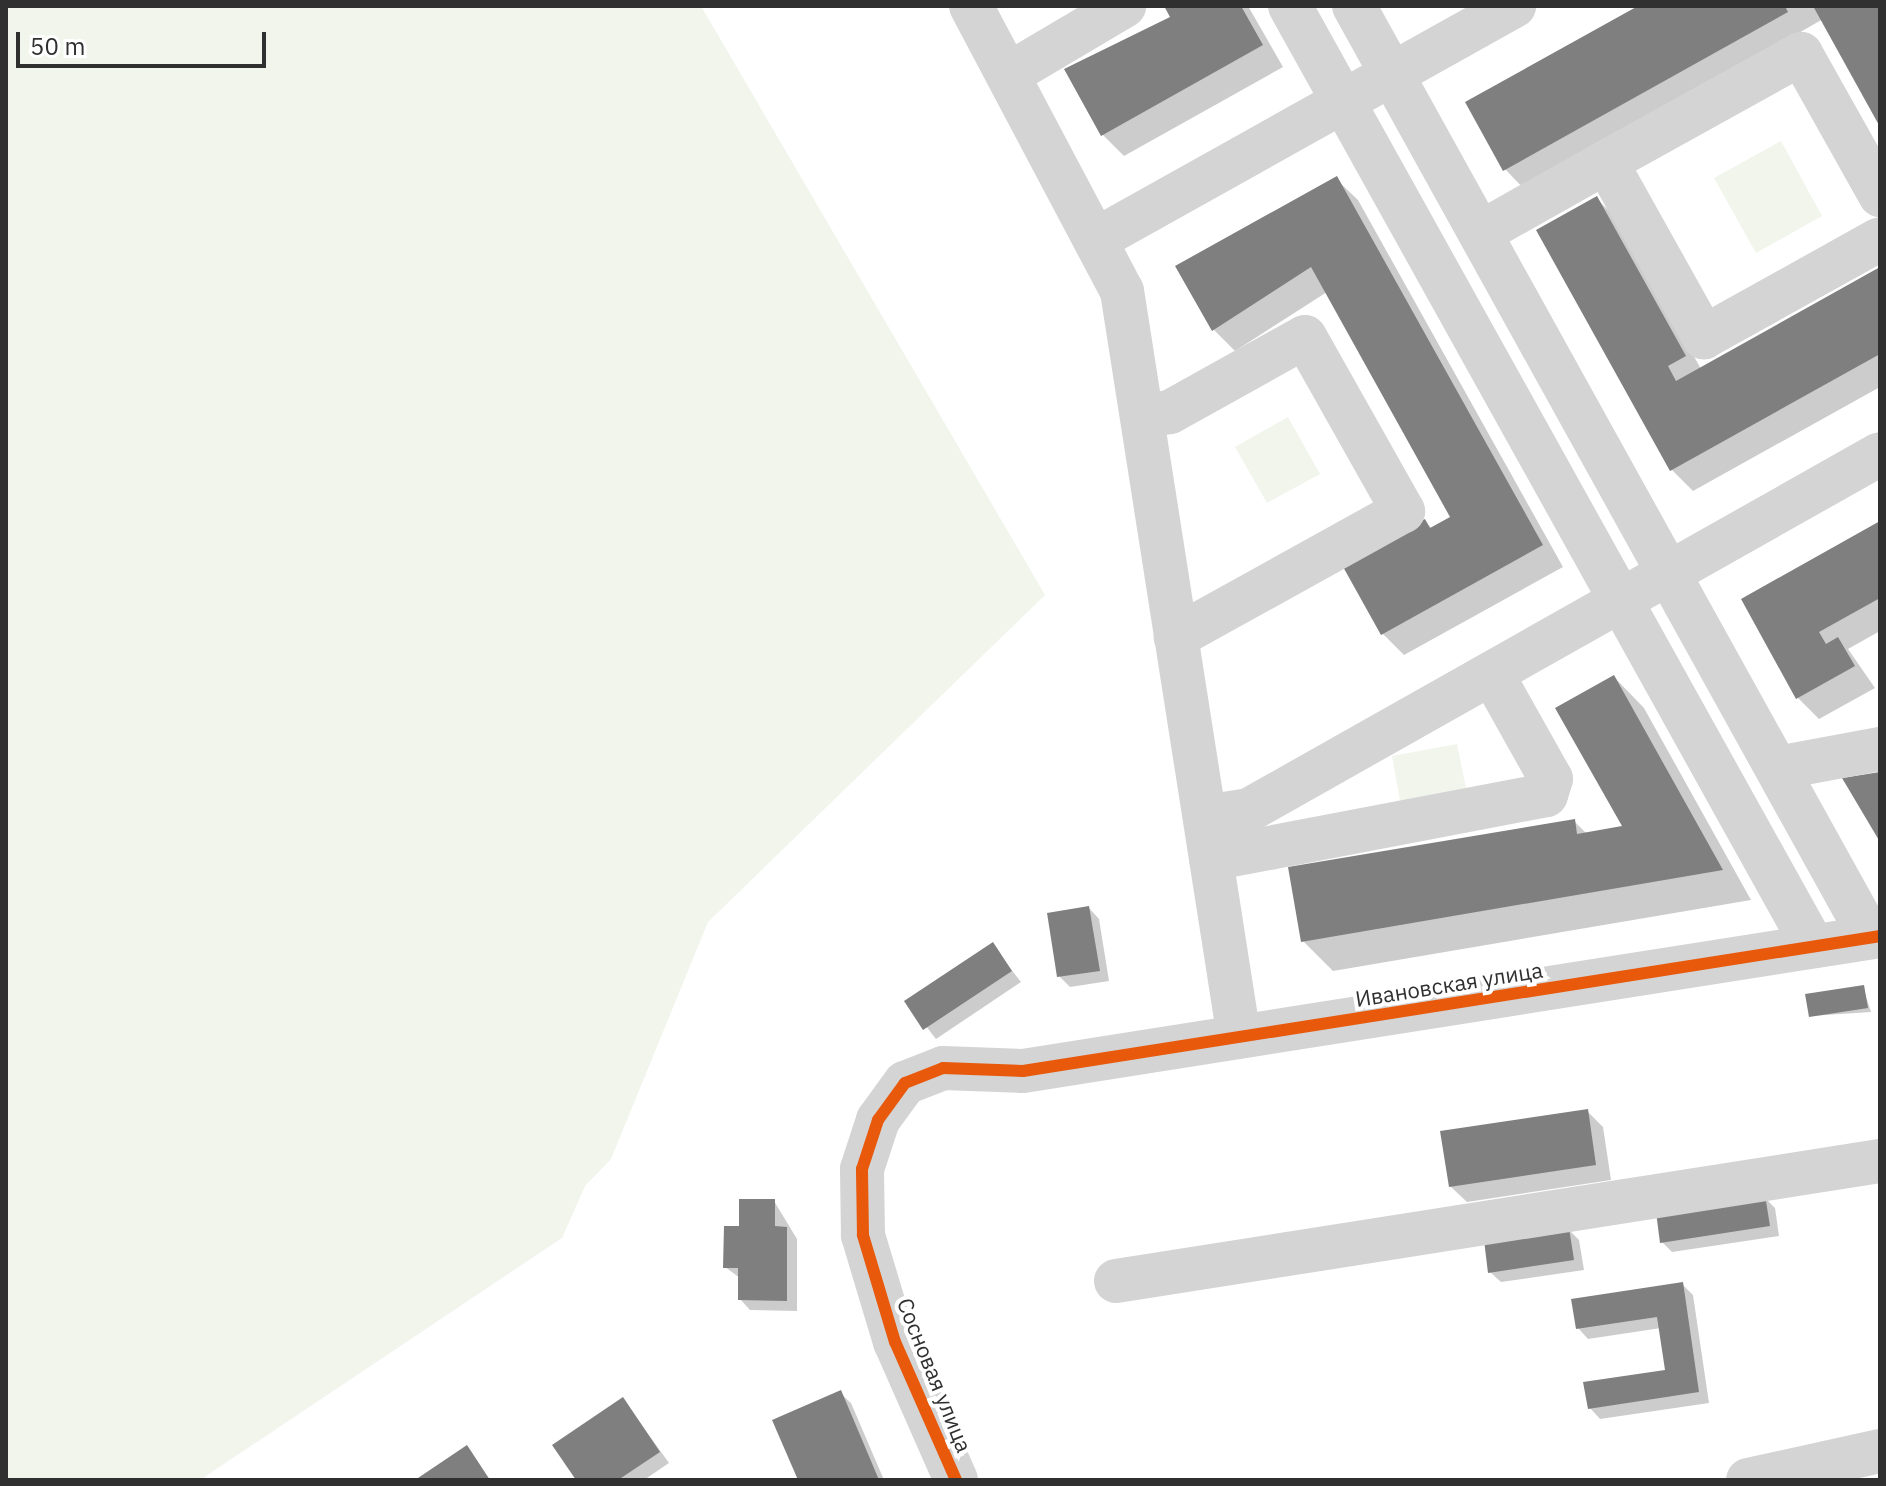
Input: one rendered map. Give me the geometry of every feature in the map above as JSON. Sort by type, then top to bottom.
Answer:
[{"type":"street","points":[[971,6],[1122,291],[1239,1037]]},
{"type":"street","points":[[1009,74],[1124,6]]},
{"type":"street","points":[[1290,6],[1813,946]]},
{"type":"street","points":[[1354,6],[1777,768],[1875,937]]},
{"type":"street","points":[[1097,239],[1514,6]]},
{"type":"street","points":[[1480,233],[1801,54],[1880,195]]},
{"type":"street","points":[[1606,162],[1704,337],[1880,239]]},
{"type":"street","points":[[1142,416],[1170,412],[1305,337],[1403,511],[1176,637]]},
{"type":"street","points":[[1208,838],[1249,810],[1671,575],[1880,454]]},
{"type":"street","points":[[1208,838],[1546,795],[1551,779],[1492,674]]},
{"type":"street","points":[[1777,768],[1880,749]]},
{"type":"street","name":"Ивановская улица","points":[[1023,1071],[1875,937]]},
{"type":"street","name":"Сосновая улица","points":[[956,1480],[895,1342],[863,1235],[862,1169],[878,1120],[905,1083],[943,1068],[1023,1071]]},
{"type":"street","points":[[1116,1281],[1880,1161]]},
{"type":"street","points":[[1748,1480],[1880,1451]]},
{"type":"shaded area","points":[[6,6],[701,6],[1045,595],[708,922],[611,1159],[585,1186],[562,1238],[200,1480],[6,1480]]},
{"type":"shaded area","points":[[1781,141],[1822,216],[1756,253],[1714,178]]},
{"type":"shaded area","points":[[1288,417],[1320,474],[1267,503],[1235,447]]},
{"type":"shaded area","points":[[1457,744],[1466,788],[1400,801],[1392,756]]},
{"type":"building","points":[[1164,6],[1241,6],[1263,45],[1101,136],[1064,69],[1170,17]]},
{"type":"building","points":[[1638,6],[1785,6],[1788,12],[1503,171],[1465,102]]},
{"type":"building","points":[[1813,6],[1880,6],[1880,127]]},
{"type":"building","points":[[1337,176],[1543,545],[1381,635],[1342,565],[1425,519],[1430,528],[1450,517],[1311,267],[1212,331],[1175,266]]},
{"type":"building","points":[[1597,196],[1686,356],[1668,366],[1676,381],[1880,267],[1880,354],[1670,471],[1536,230]]},
{"type":"building","points":[[1880,521],[1880,598],[1819,632],[1826,644],[1838,637],[1855,666],[1796,699],[1741,599]]},
{"type":"building","points":[[1614,675],[1723,870],[1301,942],[1288,867],[1575,819],[1577,834],[1622,826],[1555,708]]},
{"type":"building","points":[[1880,772],[1880,842],[1842,778]]},
{"type":"building","points":[[1089,906],[1100,971],[1057,977],[1047,913]]},
{"type":"building","points":[[993,942],[1012,971],[923,1030],[904,1001]]},
{"type":"building","points":[[1864,985],[1868,1008],[1809,1017],[1805,994]]},
{"type":"building","points":[[1588,1109],[1596,1165],[1449,1187],[1440,1131]]},
{"type":"building","points":[[1765,1195],[1770,1226],[1660,1243],[1656,1212]]},
{"type":"building","points":[[739,1199],[775,1199],[775,1226],[787,1227],[787,1301],[738,1300],[738,1268],[723,1268],[724,1226],[739,1226]]},
{"type":"building","points":[[1569,1228],[1574,1260],[1488,1273],[1484,1240]]},
{"type":"building","points":[[1683,1282],[1699,1392],[1588,1409],[1583,1382],[1665,1370],[1657,1317],[1576,1329],[1571,1299]]},
{"type":"building","points":[[841,1390],[879,1480],[798,1480],[772,1420]]},
{"type":"building","points":[[623,1397],[660,1452],[618,1480],[576,1480],[552,1445]]},
{"type":"building","points":[[467,1445],[490,1480],[415,1480]]},
{"type":"cycle path","points":[[956,1480],[895,1342],[863,1235],[862,1169],[878,1120],[905,1083],[943,1068],[1023,1071],[1880,936]]}]
